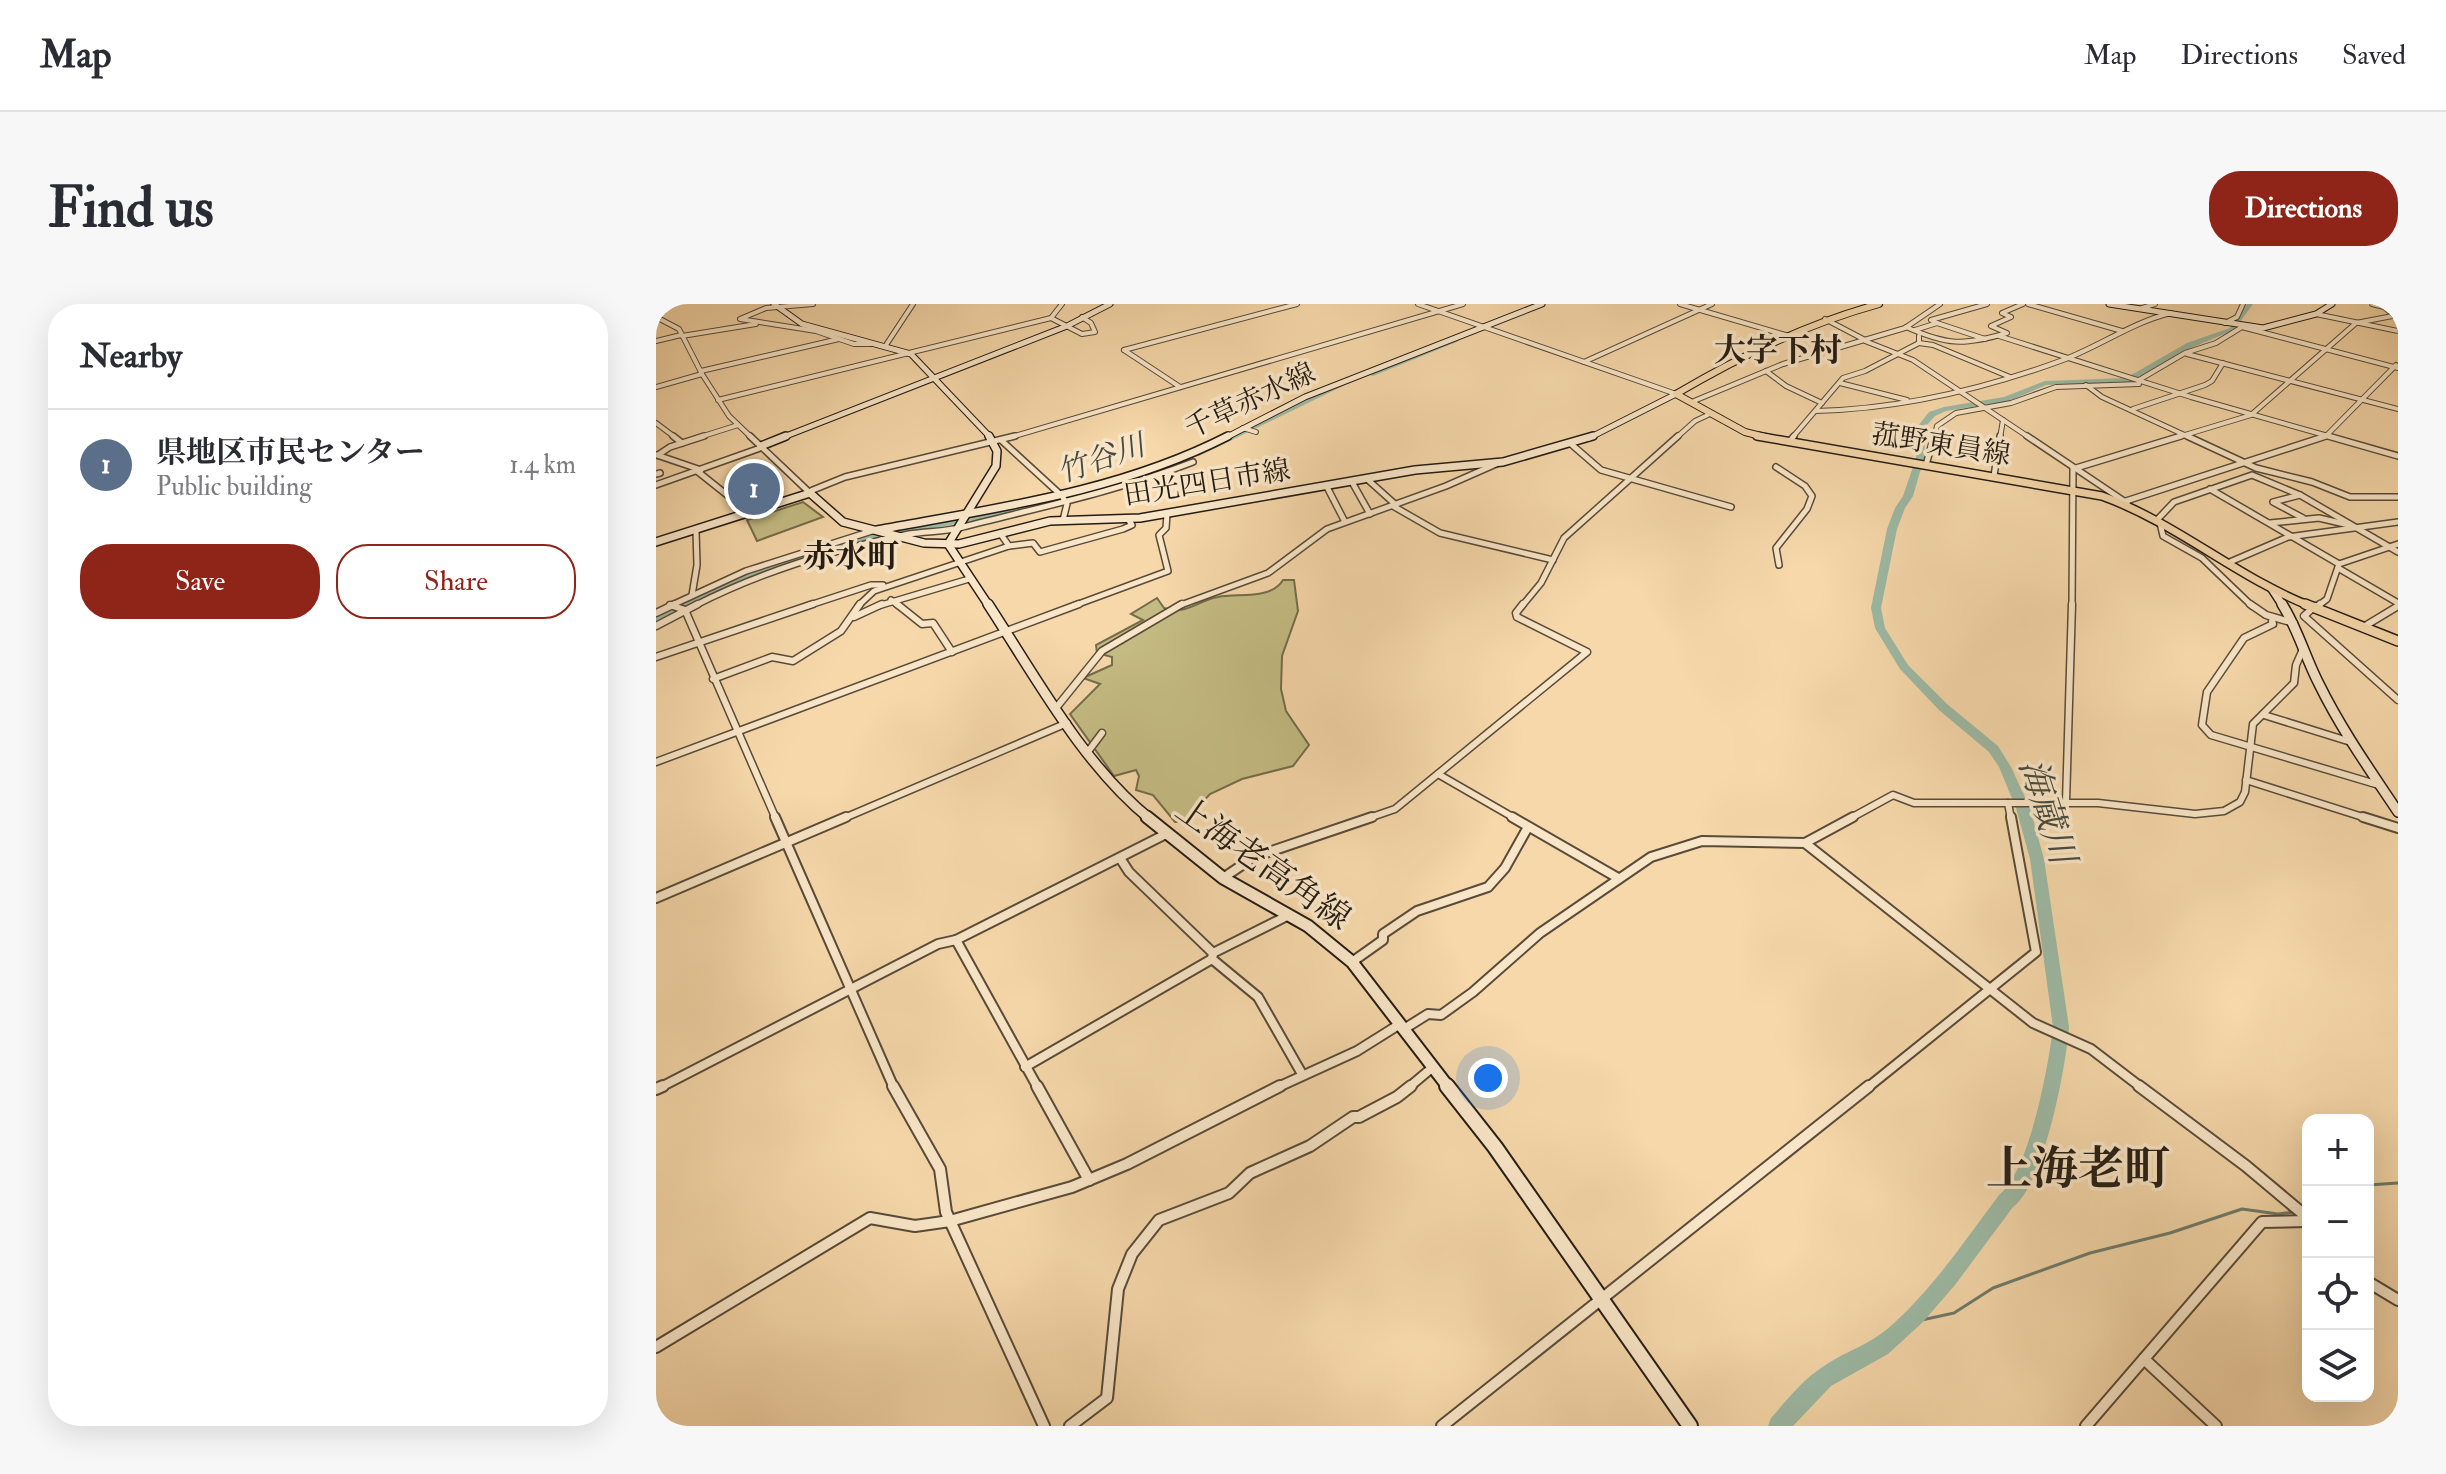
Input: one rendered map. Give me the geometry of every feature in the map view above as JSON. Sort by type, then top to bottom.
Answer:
[{"type":"main road","points":[[656,304],[657,317]]},
{"type":"main road","points":[[762,447],[1067,326],[1110,304]]},
{"type":"main road","name":"千草赤水線","points":[[876,531],[1062,496],[1165,465],[1305,397],[1542,304]]},
{"type":"main road","points":[[1676,394],[1724,366],[1825,319],[1879,304]]},
{"type":"main road","points":[[2109,304],[2270,328],[2316,314],[2332,304]]},
{"type":"main road","points":[[775,305],[794,320],[908,352],[997,441],[996,466],[948,544]]},
{"type":"main road","name":"菰野東員線","points":[[1676,394],[1694,401],[1741,431],[1789,442],[2075,489],[2126,502],[2272,589],[2398,641]]},
{"type":"main road","name":"田光四日市線","points":[[809,493],[839,520],[896,536],[948,544],[1063,520],[1128,519],[1167,514],[1430,468],[1496,464],[1571,444],[1609,430],[1676,394]]},
{"type":"main road","points":[[656,542],[809,493]]},
{"type":"main road","name":"上海老高角線","points":[[948,544],[1056,708],[1121,796],[1223,878],[1322,935],[1352,962],[1495,1147],[1690,1426]]},
{"type":"main road","points":[[2272,589],[2294,623],[2318,683],[2351,742],[2398,812]]},
{"type":"street","points":[[813,304],[775,305],[740,319],[816,331],[864,345],[877,343]]},
{"type":"street","points":[[886,345],[913,304]]},
{"type":"street","points":[[718,400],[1051,318],[1062,304]]},
{"type":"street","points":[[1274,304],[1282,308]]},
{"type":"street","points":[[1180,387],[1124,350],[1297,304]]},
{"type":"street","points":[[1418,304],[1676,394]]},
{"type":"street","points":[[657,317],[676,325],[718,400],[738,425],[809,493],[866,471],[997,441],[1463,304]]},
{"type":"street","points":[[1680,304],[1789,336]]},
{"type":"street","points":[[1584,362],[1712,304]]},
{"type":"street","points":[[1694,401],[1765,370],[1906,327],[1940,304]]},
{"type":"street","points":[[1985,339],[1931,320],[1987,304]]},
{"type":"street","points":[[1919,336],[1952,343],[1999,336],[2007,333],[1992,325],[2011,317],[2002,313],[2026,304],[2123,331]]},
{"type":"street","points":[[2142,308],[2155,304]]},
{"type":"street","points":[[2227,324],[2237,317],[2243,304]]},
{"type":"street","points":[[2372,304],[2384,307],[2397,316]]},
{"type":"street","points":[[1926,305],[1931,309]]},
{"type":"street","points":[[1816,411],[1860,410],[1961,392],[2069,358],[2153,317],[2171,313]]},
{"type":"street","points":[[2316,314],[2398,331]]},
{"type":"street","points":[[2075,468],[2251,415],[2356,323],[2397,316]]},
{"type":"street","points":[[1051,318],[1082,334],[1095,332],[1091,323],[1082,317]]},
{"type":"street","points":[[1825,319],[1898,354],[1961,392],[2126,502],[2326,436],[2397,366]]},
{"type":"street","points":[[656,341],[762,322]]},
{"type":"street","points":[[1906,327],[1915,330],[1937,323]]},
{"type":"street","points":[[1924,464],[1940,423],[1956,413],[2011,403],[2051,388],[2139,384],[2138,380],[2185,353],[2216,343],[2242,326],[2325,350],[2397,366]]},
{"type":"street","points":[[1915,330],[1919,343]]},
{"type":"street","points":[[1999,336],[2251,415],[2398,456]]},
{"type":"street","points":[[656,387],[848,337]]},
{"type":"street","points":[[1932,344],[1937,340]]},
{"type":"street","points":[[1789,442],[1846,376],[1865,371],[1919,343],[1932,344],[2010,377]]},
{"type":"street","points":[[2185,353],[2398,409]]},
{"type":"street","points":[[2132,409],[2212,381],[2223,363]]},
{"type":"street","points":[[1391,364],[1399,367]]},
{"type":"street","points":[[1765,370],[1786,386],[1822,403]]},
{"type":"street","points":[[1840,383],[1914,401]]},
{"type":"street","points":[[2086,385],[2102,397],[2256,468],[2308,481],[2350,497],[2398,497]]},
{"type":"street","points":[[1223,878],[1254,857],[1395,809],[1587,652],[1516,616],[1541,583],[1564,538],[1695,421],[1712,413]]},
{"type":"street","points":[[1994,476],[2003,420]]},
{"type":"street","points":[[656,423],[682,443]]},
{"type":"street","points":[[657,455],[682,443],[738,425]]},
{"type":"street","points":[[1243,428],[1256,432]]},
{"type":"street","points":[[997,441],[1062,496],[1067,504],[1063,520]]},
{"type":"street","points":[[1571,444],[1601,470],[1731,507]]},
{"type":"street","points":[[656,485],[762,447]]},
{"type":"street","points":[[657,455],[699,470],[751,514]]},
{"type":"street","points":[[656,626],[773,572],[896,536],[956,528],[1067,504],[1193,462]]},
{"type":"street","points":[[1056,708],[1086,668],[1112,644],[1189,600],[1268,573],[1325,530],[1394,506],[1496,464]]},
{"type":"street","points":[[1776,467],[1805,486],[1812,496],[1807,509],[1776,548],[1779,565]]},
{"type":"street","points":[[2066,802],[2075,468]]},
{"type":"street","points":[[2252,475],[2256,468]]},
{"type":"street","points":[[2294,623],[2272,621],[2230,588],[2208,563],[2163,536],[2158,522],[2174,502],[2252,475],[2300,495],[2398,552]]},
{"type":"street","points":[[1367,479],[1394,506],[1440,533],[1553,560]]},
{"type":"street","points":[[1352,482],[1370,514]]},
{"type":"street","points":[[1327,487],[1345,522]]},
{"type":"street","points":[[2209,489],[2269,523],[2398,605],[2365,626]]},
{"type":"street","points":[[2300,495],[2273,502],[2305,520]]},
{"type":"street","points":[[656,762],[1168,571],[1159,535],[1166,528],[1167,514]]},
{"type":"street","points":[[2269,523],[2319,518],[2356,527]]},
{"type":"street","points":[[713,679],[772,657],[793,661],[838,635],[865,597],[882,587],[1009,546],[1033,543],[1040,552],[1123,529],[1132,525],[1128,519]]},
{"type":"street","points":[[2230,562],[2290,537],[2398,522]]},
{"type":"street","points":[[692,595],[697,565],[696,531]]},
{"type":"street","points":[[656,613],[746,571],[876,531]]},
{"type":"street","points":[[1000,533],[1009,546]]},
{"type":"street","points":[[2338,566],[2398,544]]},
{"type":"street","points":[[2338,566],[2327,599],[2304,616],[2398,700]]},
{"type":"street","points":[[853,617],[891,600],[969,579]]},
{"type":"street","points":[[656,657],[871,585],[882,587],[891,600],[923,624],[933,623],[952,652]]},
{"type":"street","points":[[671,606],[685,610]]},
{"type":"street","points":[[685,610],[889,1079],[940,1169],[950,1221],[1044,1426]]},
{"type":"street","points":[[2272,621],[2273,624],[2244,638],[2207,692],[2200,720],[2211,735],[2379,785]]},
{"type":"street","points":[[656,1347],[870,1218],[915,1226],[950,1221],[1089,1180],[1428,1014],[1441,1015],[1540,933],[1651,857],[1702,841],[1805,843],[1893,795],[1914,803],[2066,802],[2212,813],[2240,802],[2253,724],[2294,683],[2296,665],[2304,647]]},
{"type":"street","points":[[2264,715],[2351,742]]},
{"type":"street","points":[[656,898],[1067,723]]},
{"type":"street","points":[[1087,753],[1102,733]]},
{"type":"street","points":[[1438,774],[1618,878]]},
{"type":"street","points":[[2246,780],[2398,828]]},
{"type":"street","points":[[1442,1426],[2036,952],[2013,803]]},
{"type":"street","points":[[1352,962],[1383,940],[1383,934],[1417,911],[1488,887],[1505,868],[1528,827]]},
{"type":"street","points":[[656,1089],[850,992],[938,944],[956,940],[1166,834]]},
{"type":"street","points":[[1805,843],[2033,1023],[2086,1047],[2294,1203],[2302,1212]]},
{"type":"street","points":[[1120,858],[1129,872],[1258,997],[1302,1074]]},
{"type":"street","points":[[1025,1067],[1289,915]]},
{"type":"street","points":[[956,940],[1089,1180]]},
{"type":"street","points":[[1070,1426],[1107,1398],[1118,1289],[1138,1244],[1159,1220],[1229,1193],[1250,1173],[1310,1146],[1353,1117],[1359,1117],[1397,1097],[1433,1067]]},
{"type":"street","points":[[2086,1426],[2262,1222],[2302,1219]]},
{"type":"street","points":[[2374,1286],[2398,1300]]},
{"type":"street","points":[[2144,1359],[2216,1426]]},
{"type":"shaded area","points":[[803,502],[823,517],[757,541],[747,520]]},
{"type":"shaded area","points":[[1283,580],[1294,580],[1298,611],[1282,656],[1281,689],[1286,711],[1309,745],[1293,766],[1242,779],[1210,794],[1185,821],[1175,822],[1153,795],[1136,790],[1139,776],[1136,770],[1114,776],[1070,714],[1100,684],[1083,678],[1112,665],[1112,657],[1097,653],[1096,645],[1143,620],[1131,614],[1157,598],[1164,608],[1179,610],[1218,597],[1271,591]]},
{"type":"waterway","name":"海蔵川","points":[[1779,1426],[1823,1379],[1869,1355],[1899,1332],[1948,1278],[2006,1201],[2014,1195],[2037,1139],[2051,1089],[2059,1043],[2061,1027],[2037,859],[2023,808],[1994,749],[1943,707],[1904,667],[1880,628],[1876,608],[1880,582],[1892,529],[1908,496],[1920,458],[1922,426],[1932,414],[1944,409],[2006,399],[2045,383],[2128,380],[2190,345],[2232,329],[2250,304]]},
{"type":"waterway","name":"竹谷川","points":[[1370,374],[1455,341]]},
{"type":"waterway","name":"竹谷川","points":[[1196,454],[1343,384]]},
{"type":"waterway","name":"竹谷川","points":[[1068,499],[1162,468]]},
{"type":"waterway","name":"竹谷川","points":[[656,618],[750,573],[823,549],[1048,504]]},
{"type":"waterway","points":[[2374,1185],[2398,1183]]},
{"type":"waterway","points":[[1908,1323],[1954,1313],[1993,1288],[2090,1253],[2170,1233],[2242,1209],[2278,1214],[2294,1212]]},
{"type":"place","name":"県地区市民センター","points":[[754,489]]},
{"type":"district","name":"大字下村","points":[[1778,351]]},
{"type":"district","name":"赤水町","points":[[851,557]]},
{"type":"district","name":"上海老町","points":[[2078,1169]]}]
